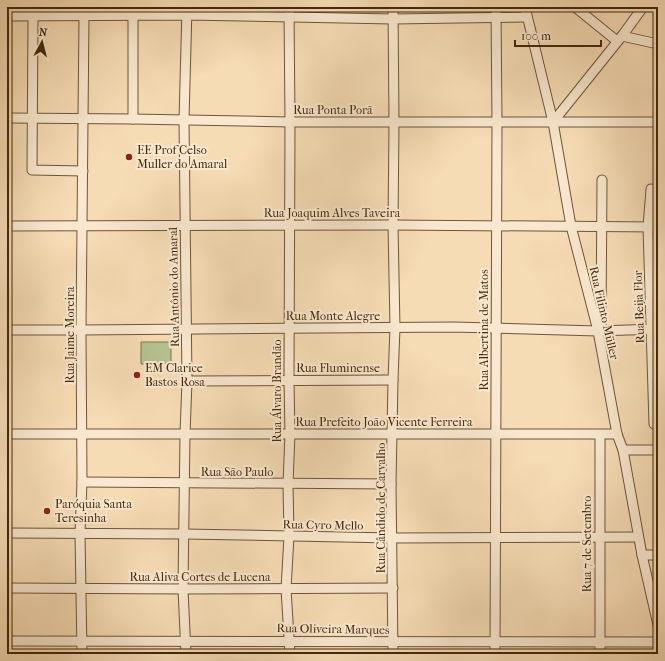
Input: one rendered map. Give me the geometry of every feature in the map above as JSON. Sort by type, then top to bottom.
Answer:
[{"type":"street","name":"Rua Álvaro Brandão","points":[[289,7],[290,434],[288,484],[289,536],[286,588],[290,654]]},
{"type":"street","name":"Rua Cândido de Carvalho","points":[[393,7],[393,225],[395,328],[391,484],[393,538],[393,654]]},
{"type":"street","name":"Rua Albertina de Matos","points":[[495,654],[498,123],[496,7]]},
{"type":"street","name":"Rua Filinto Müller","points":[[525,7],[553,122],[571,226],[599,331],[617,434],[623,450],[638,537],[658,625]]},
{"type":"street","points":[[575,7],[620,39],[658,44]]},
{"type":"street","points":[[553,122],[620,39],[638,9]]},
{"type":"street","points":[[7,16],[84,16],[96,11],[133,16],[187,11],[289,18],[527,18]]},
{"type":"street","name":"Rua Antônio do Amaral","points":[[186,654],[183,590],[187,381],[184,120],[187,11]]},
{"type":"street","points":[[33,16],[32,170],[83,171]]},
{"type":"street","name":"Rua Jaime Moreira","points":[[82,654],[80,534],[82,482],[81,330],[84,16]]},
{"type":"street","points":[[133,16],[133,119]]},
{"type":"street","name":"Rua Ponta Porã","points":[[7,118],[394,123],[658,122]]},
{"type":"street","points":[[599,331],[602,180]]},
{"type":"street","name":"Rua Beija Flor","points":[[652,189],[648,227],[655,329],[654,424]]},
{"type":"street","name":"Rua Joaquim Alves Taveira","points":[[7,226],[497,225],[658,227]]},
{"type":"street","name":"Rua Monte Alegre","points":[[7,330],[186,330],[454,327],[599,331],[655,329]]},
{"type":"street","name":"Rua Fluminense","points":[[187,381],[393,380]]},
{"type":"street","name":"Rua Prefeito João Vicente Ferreira","points":[[7,434],[617,434]]},
{"type":"street","name":"Rua 7 de Setembro","points":[[600,435],[600,654]]},
{"type":"street","points":[[623,450],[658,450]]},
{"type":"street","name":"Rua São Paulo","points":[[82,482],[184,484],[391,484]]},
{"type":"street","name":"Rua Cyro Mello","points":[[7,534],[184,534],[393,538],[638,537]]},
{"type":"street","points":[[642,555],[658,555]]},
{"type":"street","name":"Rua Aliva Cortes de Lucena","points":[[7,588],[183,590],[393,588]]},
{"type":"street","name":"Rua Oliveira Marques","points":[[7,641],[290,640],[393,642],[658,642]]},
{"type":"green space","points":[[141,342],[171,342],[171,363],[141,364]]},
{"type":"place","name":"EE Prof Celso Muller do Amaral","points":[[129,157]]},
{"type":"place","name":"EM Clarice Bastos Rosa","points":[[137,375]]},
{"type":"place","name":"Paróquia Santa Teresinha","points":[[47,511]]}]
